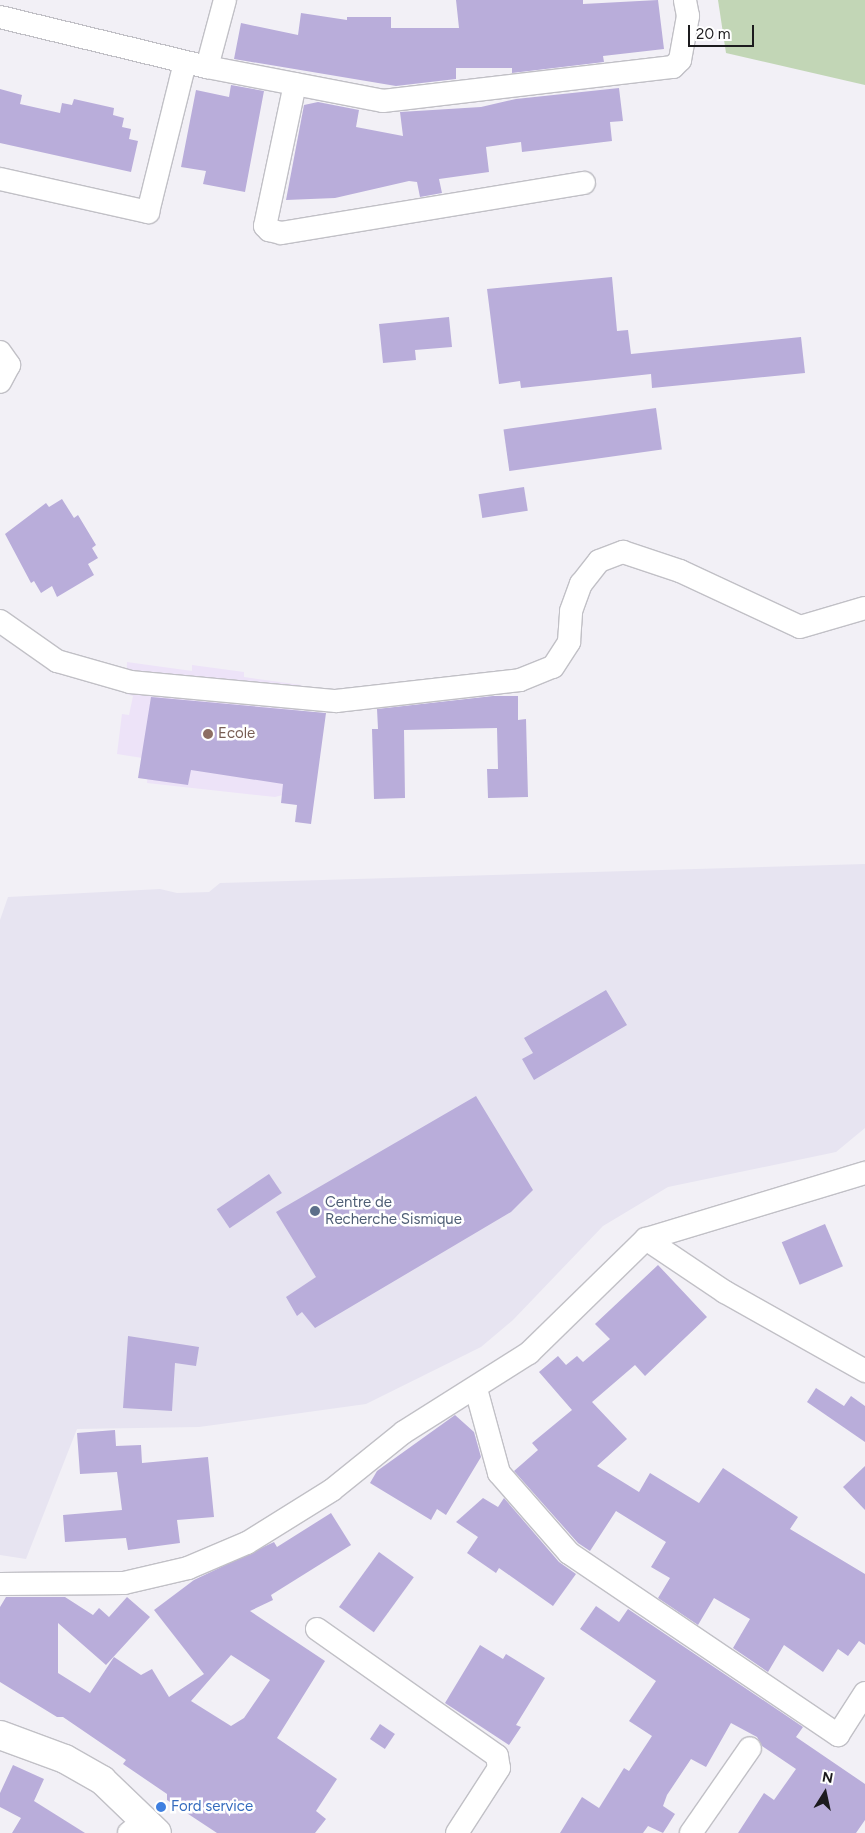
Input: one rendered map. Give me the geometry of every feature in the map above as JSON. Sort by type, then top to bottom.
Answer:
[{"type":"main road","points":[[0,1735],[65,1759],[102,1780],[144,1828]]},
{"type":"street","points":[[207,67],[225,0]]},
{"type":"street","points":[[0,17],[207,67],[383,100],[673,67],[680,60],[688,16],[685,0]]},
{"type":"street","points":[[0,179],[148,212],[185,62]]},
{"type":"street","points":[[295,84],[265,226],[269,230],[281,233],[584,183]]},
{"type":"street","points":[[0,352],[9,365],[0,382]]},
{"type":"street","points":[[0,621],[57,660],[130,682],[336,701],[520,680],[553,667],[569,642],[571,611],[581,584],[599,561],[623,552],[680,571],[800,627],[865,608]]},
{"type":"street","points":[[0,1584],[124,1583],[188,1568],[247,1543],[317,1500],[404,1432],[476,1389],[529,1354],[646,1238],[865,1173]]},
{"type":"street","points":[[646,1238],[725,1292],[865,1372]]},
{"type":"street","points":[[476,1389],[500,1473],[570,1553],[838,1736],[865,1693]]},
{"type":"street","points":[[316,1629],[497,1756],[498,1768],[457,1833]]},
{"type":"street","points":[[691,1833],[750,1748]]},
{"type":"shaded area","name":"Ecole","points":[[127,662],[192,671],[192,665],[244,672],[244,677],[301,685],[290,793],[275,797],[147,783],[149,759],[117,754],[122,714],[129,715],[133,696],[126,694]]},
{"type":"shaded area","name":"Centre de Recherche Sismique","points":[[865,864],[865,1128],[836,1152],[668,1187],[603,1226],[513,1320],[481,1347],[366,1404],[199,1427],[77,1429],[26,1559],[0,1555],[0,920],[8,897],[160,889],[177,893],[209,892],[220,883]]},
{"type":"green space","points":[[718,0],[865,0],[865,85],[726,53]]},
{"type":"building","points":[[456,0],[583,0],[583,4],[658,0],[664,49],[603,56],[604,62],[512,73],[512,68],[456,68],[456,79],[396,86],[234,59],[241,23],[298,35],[301,13],[347,20],[347,17],[391,17],[391,28],[459,28]]},
{"type":"building","points":[[231,85],[264,91],[245,192],[203,184],[206,171],[181,167],[196,90],[229,97]]},
{"type":"building","points":[[619,88],[623,121],[610,122],[612,141],[522,152],[521,142],[486,147],[489,172],[439,179],[442,193],[420,197],[417,182],[409,181],[335,198],[286,200],[304,105],[318,102],[359,110],[356,127],[403,136],[400,112],[481,107],[516,99]]},
{"type":"building","points":[[0,89],[22,95],[20,104],[60,113],[62,103],[72,105],[74,99],[114,108],[113,115],[124,118],[122,127],[131,129],[129,139],[138,141],[131,172],[0,143]]},
{"type":"building","points":[[612,277],[617,331],[628,330],[631,354],[801,337],[805,373],[652,388],[651,374],[521,388],[520,381],[499,384],[487,289]]},
{"type":"building","points":[[449,317],[452,347],[415,350],[416,360],[383,363],[379,324]]},
{"type":"building","points":[[656,408],[662,450],[509,471],[503,429]]},
{"type":"building","points":[[524,487],[528,511],[482,518],[479,494]]},
{"type":"building","points":[[62,499],[74,518],[78,515],[96,545],[92,548],[98,558],[88,564],[94,575],[57,597],[52,586],[41,593],[34,581],[31,583],[5,534],[46,503],[49,507]]},
{"type":"building","points":[[493,696],[518,696],[518,720],[526,719],[528,797],[488,798],[487,769],[498,769],[497,728],[404,730],[405,798],[374,799],[372,729],[378,729],[377,709]]},
{"type":"building","points":[[151,697],[326,713],[311,824],[295,822],[297,805],[281,803],[283,784],[191,770],[188,785],[138,778]]},
{"type":"building","points":[[606,990],[627,1025],[534,1080],[522,1059],[533,1053],[524,1038]]},
{"type":"building","points":[[476,1096],[533,1190],[511,1212],[315,1328],[302,1312],[297,1316],[286,1297],[316,1277],[276,1212]]},
{"type":"building","points":[[269,1174],[282,1193],[230,1228],[217,1209]]},
{"type":"building","points":[[825,1224],[843,1266],[800,1285],[782,1242]]},
{"type":"building","points":[[658,1265],[707,1317],[645,1376],[635,1365],[592,1402],[627,1439],[597,1466],[639,1492],[650,1473],[699,1503],[723,1468],[798,1517],[790,1529],[865,1574],[865,1645],[859,1641],[848,1656],[838,1649],[823,1672],[784,1645],[768,1672],[733,1648],[750,1619],[714,1598],[698,1625],[658,1598],[670,1578],[651,1567],[666,1542],[616,1511],[590,1551],[578,1543],[514,1471],[538,1450],[532,1443],[572,1410],[539,1372],[558,1356],[566,1365],[577,1356],[583,1362],[610,1339],[595,1324]]},
{"type":"building","points":[[128,1336],[199,1347],[196,1366],[175,1363],[172,1411],[123,1408]]},
{"type":"building","points":[[816,1388],[844,1406],[851,1396],[865,1406],[865,1442],[807,1402]]},
{"type":"building","points":[[455,1415],[474,1432],[481,1457],[446,1515],[437,1509],[431,1520],[370,1483],[377,1471]]},
{"type":"building","points":[[115,1430],[116,1446],[141,1445],[142,1463],[208,1457],[214,1517],[177,1520],[180,1543],[128,1550],[126,1538],[65,1542],[63,1515],[122,1510],[117,1472],[80,1474],[77,1433]]},
{"type":"building","points":[[865,1466],[865,1510],[843,1487]]},
{"type":"building","points":[[483,1498],[498,1507],[504,1498],[559,1562],[576,1574],[553,1606],[499,1568],[496,1573],[467,1553],[478,1537],[456,1522]]},
{"type":"building","points":[[331,1513],[351,1545],[271,1595],[273,1600],[250,1611],[325,1661],[277,1738],[337,1779],[316,1811],[326,1819],[315,1833],[217,1833],[167,1800],[167,1794],[123,1764],[126,1760],[63,1717],[57,1717],[0,1682],[0,1607],[6,1597],[65,1597],[93,1615],[99,1608],[109,1617],[127,1597],[150,1617],[106,1665],[58,1623],[58,1673],[90,1693],[114,1657],[141,1675],[152,1669],[169,1697],[204,1674],[154,1610],[194,1580],[274,1542],[277,1547]],"holes":[[[231,1655],[270,1680],[244,1718],[231,1726],[191,1701]]]},
{"type":"building","points":[[379,1552],[414,1577],[374,1632],[339,1607]]},
{"type":"building","points":[[596,1606],[619,1622],[628,1609],[803,1727],[796,1737],[865,1784],[865,1820],[856,1833],[738,1833],[764,1793],[774,1800],[796,1769],[762,1746],[757,1737],[731,1723],[706,1767],[691,1759],[667,1795],[663,1806],[675,1814],[663,1833],[648,1826],[643,1833],[560,1833],[582,1797],[599,1808],[624,1768],[629,1771],[652,1736],[629,1721],[656,1681],[580,1629]]},
{"type":"building","points":[[480,1645],[503,1659],[506,1654],[545,1678],[516,1725],[521,1727],[509,1745],[445,1703]]},
{"type":"building","points":[[380,1724],[395,1734],[385,1749],[370,1739]]},
{"type":"building","points":[[13,1765],[44,1779],[34,1801],[85,1833],[12,1833],[21,1818],[0,1807],[0,1793]]},
{"type":"place","name":"Ecole","points":[[208,734]]},
{"type":"place","name":"Centre de Recherche Sismique","points":[[315,1211]]},
{"type":"place","name":"Ford service","points":[[161,1807]]}]
